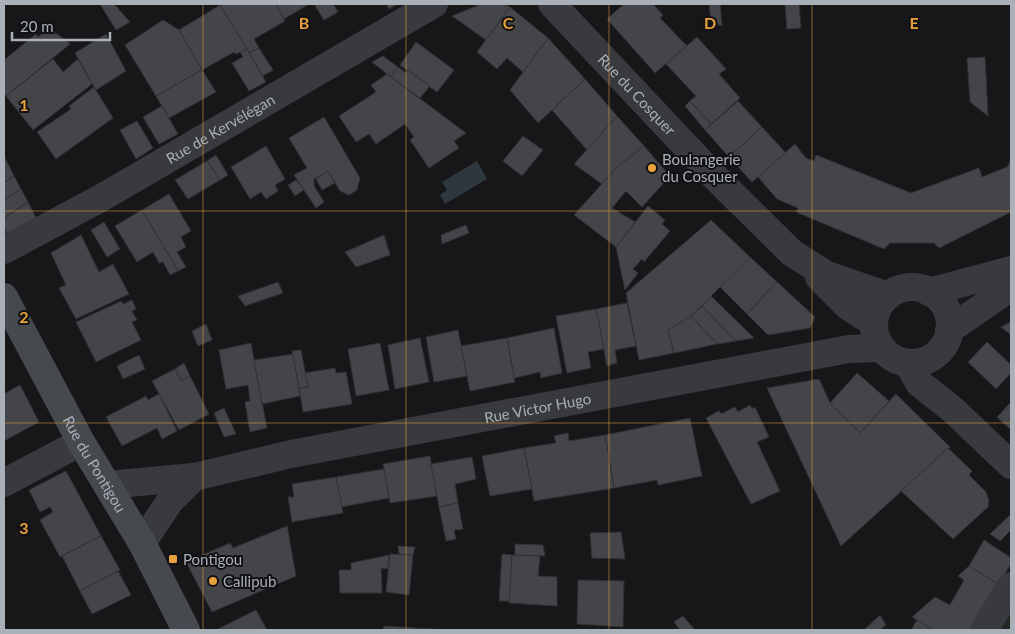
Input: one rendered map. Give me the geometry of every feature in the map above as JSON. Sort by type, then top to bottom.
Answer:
[{"type":"main road","name":"Rue du Pontigou","points":[[4,297],[81,442],[142,543],[186,630]]},
{"type":"street","name":"Rue de Kervélégan","points":[[4,250],[101,198],[434,4]]},
{"type":"street","name":"Rue du Cosquer","points":[[552,4],[720,183],[792,253],[810,266],[845,283],[888,296]]},
{"type":"street","name":"Rue du Cosquer","points":[[810,266],[829,289],[877,335]]},
{"type":"street","points":[[1011,270],[929,292],[908,288],[888,296],[881,303],[877,335],[897,361],[918,363],[1011,287]]},
{"type":"street","points":[[929,292],[945,308],[943,342],[953,410]]},
{"type":"street","name":"Rue Victor Hugo","points":[[107,485],[194,477],[291,454],[849,349],[877,335]]},
{"type":"street","points":[[908,363],[919,383],[953,410],[1011,465]]},
{"type":"street","points":[[4,483],[81,442]]},
{"type":"street","points":[[142,543],[170,500],[194,477]]},
{"type":"street","points":[[984,630],[1011,586]]},
{"type":"shaded area","points":[[477,161],[487,179],[445,204],[440,195],[447,190],[442,182]]},
{"type":"shaded area","points":[[1011,605],[1011,630],[997,630]]},
{"type":"building","points":[[100,4],[114,4],[130,22],[116,30]]},
{"type":"building","points":[[276,4],[285,21],[254,39],[259,48],[249,53],[220,5]]},
{"type":"building","points":[[276,4],[309,4],[284,19]]},
{"type":"building","points":[[314,4],[333,4],[338,12],[324,20]]},
{"type":"building","points":[[386,4],[398,4],[389,9]]},
{"type":"building","points":[[481,4],[503,4],[510,7],[486,40],[452,16]]},
{"type":"building","points":[[624,4],[653,4],[663,15],[660,18],[687,46],[655,73],[607,19]]},
{"type":"building","points":[[709,4],[720,4],[722,26],[711,22]]},
{"type":"building","points":[[785,4],[799,4],[801,28],[787,29]]},
{"type":"building","points":[[220,5],[247,49],[236,54],[234,52],[202,70],[179,30]]},
{"type":"building","points":[[510,7],[548,38],[523,72],[507,58],[497,69],[477,52]]},
{"type":"building","points":[[163,20],[179,30],[202,70],[156,96],[125,45]]},
{"type":"building","points":[[49,28],[70,44],[6,96],[4,93],[4,60],[36,34],[38,37]]},
{"type":"building","points":[[106,34],[126,71],[96,90],[75,53]]},
{"type":"building","points":[[697,37],[726,69],[719,74],[740,98],[711,124],[690,101],[696,96],[666,64]]},
{"type":"building","points":[[548,38],[585,79],[538,123],[510,90]]},
{"type":"building","points":[[416,42],[454,70],[437,92],[400,65]]},
{"type":"building","points":[[259,48],[273,70],[263,76],[249,53]]},
{"type":"building","points":[[247,49],[266,82],[249,91],[232,63],[243,57],[240,52]]},
{"type":"building","points":[[383,56],[398,67],[391,77],[372,62]]},
{"type":"building","points":[[985,57],[988,116],[970,102],[967,58]]},
{"type":"building","points":[[53,59],[63,72],[78,59],[92,84],[33,130],[6,96]]},
{"type":"building","points":[[398,67],[406,73],[408,70],[430,86],[420,98],[391,77]]},
{"type":"building","points":[[202,70],[216,92],[169,118],[156,96]]},
{"type":"building","points":[[387,74],[466,133],[454,141],[459,148],[429,168],[410,140],[414,137],[405,124],[376,144],[369,134],[356,142],[339,116],[376,92],[371,85]]},
{"type":"building","points":[[585,79],[617,116],[587,150],[552,110]]},
{"type":"building","points":[[94,87],[113,118],[56,159],[37,132],[71,109],[69,106]]},
{"type":"building","points":[[690,101],[711,124],[705,130],[685,106]]},
{"type":"building","points":[[738,101],[762,127],[729,157],[705,130]]},
{"type":"building","points":[[162,106],[178,134],[159,144],[143,117]]},
{"type":"building","points":[[617,116],[644,146],[618,166],[602,184],[574,164]]},
{"type":"building","points":[[324,117],[360,178],[357,190],[349,195],[340,191],[328,171],[314,179],[314,186],[324,202],[316,208],[294,175],[307,168],[289,138]]},
{"type":"building","points":[[137,121],[153,148],[136,159],[120,130]]},
{"type":"building","points":[[762,127],[786,153],[752,182],[729,157]]},
{"type":"building","points":[[523,136],[543,150],[522,176],[503,161]]},
{"type":"building","points":[[795,144],[806,158],[814,161],[816,155],[911,193],[979,168],[982,177],[1007,167],[1011,160],[1011,212],[939,248],[934,243],[890,243],[884,249],[796,212],[798,208],[777,199],[758,177]]},
{"type":"building","points":[[266,146],[285,179],[275,185],[278,191],[266,199],[261,192],[250,199],[231,167]]},
{"type":"building","points":[[644,146],[670,176],[642,207],[626,191],[612,208],[635,222],[616,247],[574,215],[618,166]]},
{"type":"building","points":[[216,155],[228,175],[220,180],[207,161]]},
{"type":"building","points":[[4,159],[14,176],[4,183]]},
{"type":"building","points":[[207,161],[220,180],[188,199],[175,180]]},
{"type":"building","points":[[328,171],[335,183],[322,190],[316,179]]},
{"type":"building","points":[[14,176],[21,189],[4,200],[4,183]]},
{"type":"building","points":[[296,180],[304,190],[295,196],[288,185]]},
{"type":"building","points":[[21,189],[28,202],[4,218],[4,200]]},
{"type":"building","points":[[169,194],[191,231],[181,237],[186,247],[177,252],[186,267],[178,271],[142,210]]},
{"type":"building","points":[[28,202],[36,218],[7,234],[4,227],[4,218]]},
{"type":"building","points":[[648,206],[665,220],[662,224],[670,231],[644,262],[642,259],[633,269],[638,273],[625,290],[616,247]]},
{"type":"building","points":[[142,210],[178,271],[170,275],[163,262],[159,263],[153,252],[137,262],[115,226]]},
{"type":"building","points":[[711,220],[750,257],[691,316],[668,330],[674,353],[639,360],[626,293]]},
{"type":"building","points":[[104,222],[120,249],[107,257],[91,230]]},
{"type":"building","points":[[466,225],[469,233],[442,244],[441,235]]},
{"type":"building","points":[[81,235],[99,272],[113,264],[129,294],[76,319],[59,288],[66,285],[51,253]]},
{"type":"building","points":[[384,235],[390,255],[356,267],[345,252]]},
{"type":"building","points":[[750,257],[777,282],[747,314],[720,287]]},
{"type":"building","points":[[278,282],[283,293],[245,306],[238,296]]},
{"type":"building","points":[[777,282],[815,317],[810,328],[768,335],[747,314]]},
{"type":"building","points":[[711,296],[754,338],[736,341],[702,306]]},
{"type":"building","points":[[132,300],[136,309],[132,311],[137,320],[132,322],[141,340],[96,362],[76,322],[121,301],[123,304]]},
{"type":"building","points":[[627,303],[636,346],[615,350],[617,363],[607,366],[596,309]]},
{"type":"building","points":[[702,306],[736,341],[717,344],[691,316]]},
{"type":"building","points":[[596,309],[604,349],[588,352],[591,368],[567,373],[556,316]]},
{"type":"building","points":[[691,316],[717,344],[674,353],[668,330]]},
{"type":"building","points":[[1011,322],[1011,335],[1001,327]]},
{"type":"building","points":[[206,324],[212,340],[198,346],[192,331]]},
{"type":"building","points":[[554,328],[562,373],[541,378],[540,372],[514,378],[507,338]]},
{"type":"building","points":[[458,330],[467,376],[434,382],[426,337]]},
{"type":"building","points":[[420,338],[429,382],[395,389],[388,345]]},
{"type":"building","points":[[507,338],[515,382],[470,391],[461,346]]},
{"type":"building","points":[[987,342],[1011,365],[1011,373],[996,389],[968,362]]},
{"type":"building","points":[[251,343],[267,428],[250,432],[245,402],[250,401],[248,385],[226,389],[219,350]]},
{"type":"building","points":[[380,343],[389,390],[356,396],[348,349]]},
{"type":"building","points":[[301,350],[308,387],[299,388],[292,351]]},
{"type":"building","points":[[293,354],[300,396],[262,404],[254,360]]},
{"type":"building","points":[[139,355],[145,369],[123,379],[117,366]]},
{"type":"building","points":[[184,363],[190,376],[181,381],[175,369]]},
{"type":"building","points":[[335,368],[336,373],[346,372],[352,404],[303,412],[299,388],[308,387],[305,373]]},
{"type":"building","points":[[175,369],[181,381],[190,376],[209,414],[179,430],[152,381]]},
{"type":"building","points":[[857,373],[889,401],[860,433],[830,403]]},
{"type":"building","points":[[819,379],[830,403],[860,433],[896,394],[950,447],[841,546],[767,388]]},
{"type":"building","points":[[20,385],[39,422],[4,441],[4,394]]},
{"type":"building","points":[[159,394],[177,431],[162,439],[157,428],[122,446],[106,417],[146,396],[148,400]]},
{"type":"building","points":[[1011,402],[1011,430],[997,417]]},
{"type":"building","points":[[750,405],[752,409],[755,407],[769,437],[757,442],[780,491],[751,504],[706,418],[719,411],[721,414],[735,407],[738,412]]},
{"type":"building","points":[[224,408],[236,434],[224,437],[214,413]]},
{"type":"building","points":[[690,418],[702,476],[658,485],[657,480],[614,488],[605,435]]},
{"type":"building","points":[[568,433],[569,441],[605,435],[614,488],[534,501],[524,448],[556,443],[554,436]]},
{"type":"building","points":[[524,448],[532,489],[490,496],[482,456]]},
{"type":"building","points":[[948,448],[972,471],[969,475],[986,492],[989,501],[988,507],[953,539],[901,491]]},
{"type":"building","points":[[430,456],[437,496],[390,503],[383,464]]},
{"type":"building","points":[[472,457],[476,479],[455,484],[458,503],[439,507],[431,464]]},
{"type":"building","points":[[384,469],[389,498],[341,507],[336,477]]},
{"type":"building","points":[[66,471],[101,536],[60,557],[40,520],[53,512],[50,507],[40,512],[29,490]]},
{"type":"building","points":[[336,477],[343,513],[292,522],[288,497],[294,497],[292,484]]},
{"type":"building","points":[[458,503],[463,529],[454,530],[456,539],[446,541],[439,507]]},
{"type":"building","points":[[1011,514],[1011,530],[1000,541],[990,534]]},
{"type":"building","points":[[287,526],[296,576],[212,612],[186,562],[230,543],[233,548]]},
{"type":"building","points":[[621,532],[625,559],[592,558],[590,533]]},
{"type":"building","points":[[101,536],[120,570],[80,591],[62,556]]},
{"type":"building","points":[[984,540],[1011,558],[1011,564],[998,584],[969,566]]},
{"type":"building","points":[[515,544],[543,545],[545,556],[515,555]]},
{"type":"building","points":[[398,546],[415,547],[413,555],[399,554]]},
{"type":"building","points":[[390,554],[413,555],[409,595],[386,592]]},
{"type":"building","points":[[502,554],[512,555],[510,601],[499,601]]},
{"type":"building","points":[[389,555],[388,569],[381,568],[382,593],[340,593],[339,570],[351,570],[351,563]]},
{"type":"building","points":[[512,555],[540,556],[538,576],[557,577],[557,606],[509,603]]},
{"type":"building","points":[[969,566],[998,584],[970,630],[933,630],[912,617],[935,597],[950,605],[964,580],[958,576]]},
{"type":"building","points":[[118,571],[131,595],[92,614],[80,591]]},
{"type":"building","points":[[578,580],[624,581],[623,627],[577,624]]},
{"type":"building","points":[[256,610],[267,630],[218,629]]},
{"type":"building","points":[[880,615],[886,625],[880,630],[864,630]]},
{"type":"building","points":[[683,616],[695,630],[680,630],[674,622]]},
{"type":"building","points":[[917,620],[933,630],[916,630],[912,628]]},
{"type":"building","points":[[384,626],[445,630],[383,630]]},
{"type":"place","name":"Boulangerie du Cosquer","points":[[652,168]]},
{"type":"place","name":"Pontigou","points":[[173,559]]},
{"type":"place","name":"Callipub","points":[[213,581]]}]
